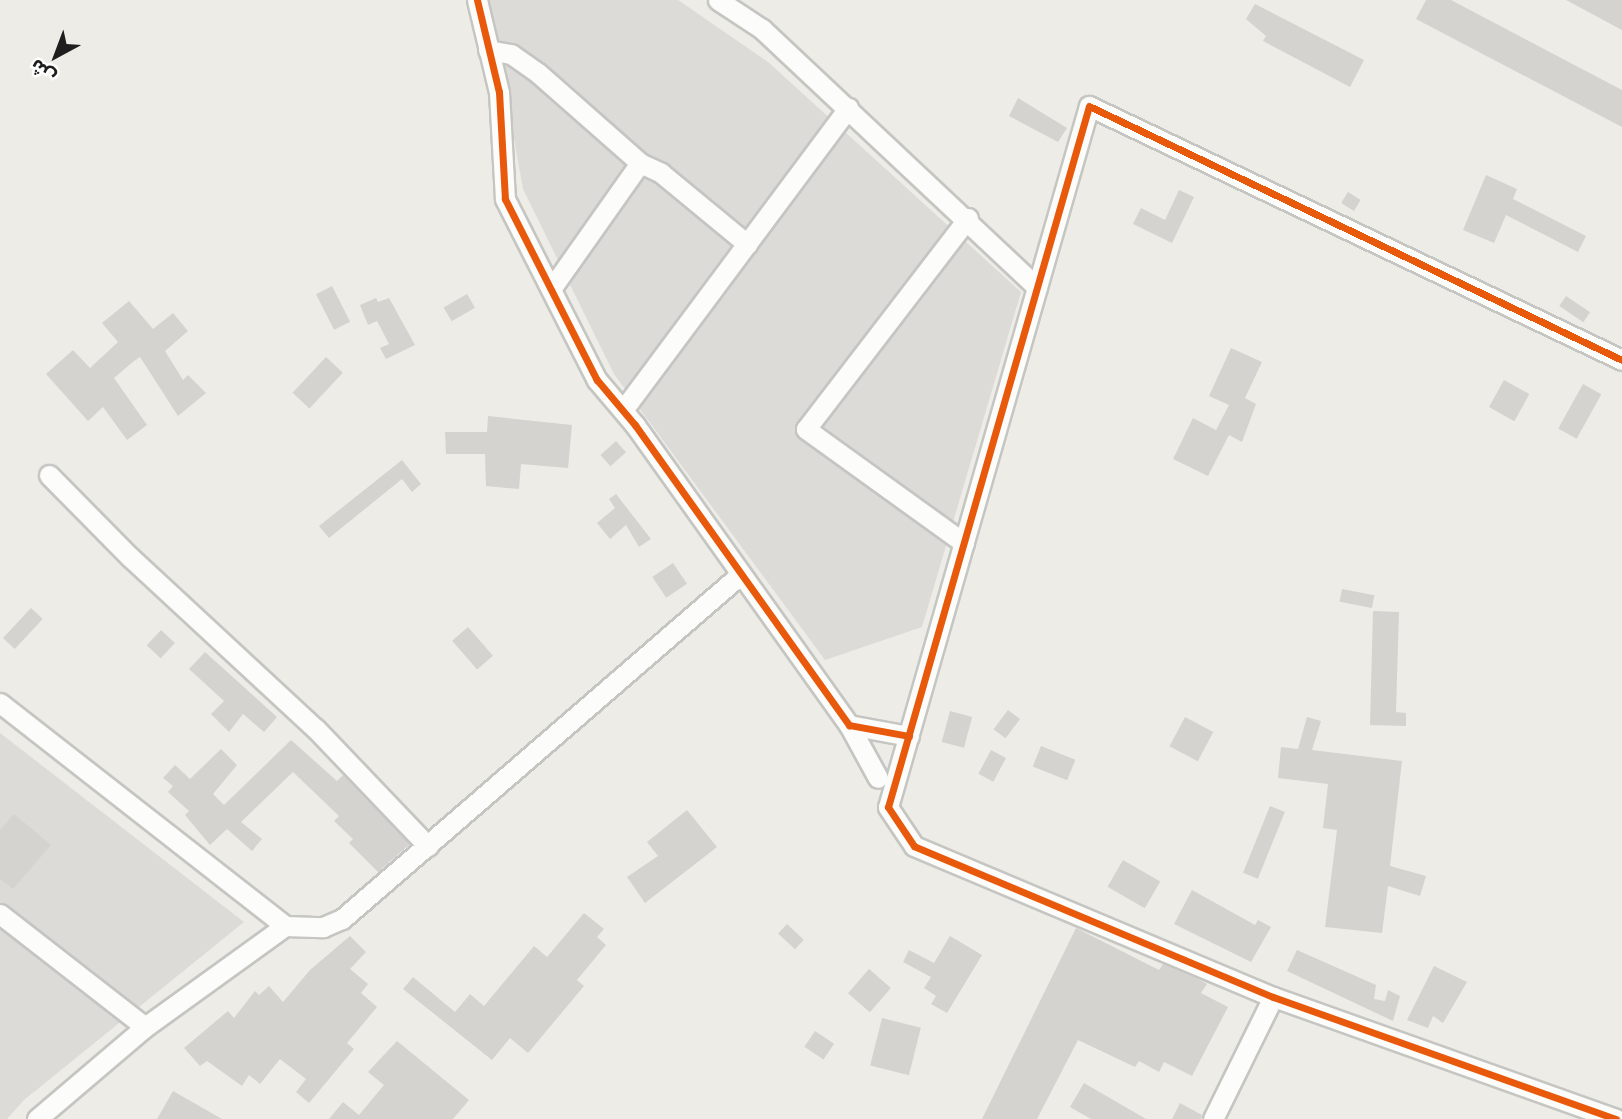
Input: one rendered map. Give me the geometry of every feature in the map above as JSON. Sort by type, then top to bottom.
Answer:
[{"type":"street","points":[[477,0],[499,92],[505,199],[597,380],[623,410],[849,725],[878,778]]},
{"type":"street","points":[[718,0],[762,29],[1038,286]]},
{"type":"street","points":[[488,50],[511,54],[538,73],[640,163],[661,173],[747,244]]},
{"type":"street","points":[[1616,1119],[1273,997],[914,846],[888,807],[1089,106],[1622,360]]},
{"type":"street","points":[[623,410],[848,108]]},
{"type":"street","points":[[551,289],[640,163]]},
{"type":"street","points":[[964,543],[806,429],[968,218]]},
{"type":"street","points":[[50,475],[130,557],[316,729],[428,846]]},
{"type":"street","points":[[0,703],[285,926],[323,927],[342,919],[741,575]]},
{"type":"street","points":[[849,725],[909,736]]},
{"type":"street","points":[[0,914],[145,1027]]},
{"type":"street","points":[[39,1118],[145,1027],[285,926]]},
{"type":"street","points":[[1213,1119],[1273,997]]},
{"type":"shaded area","points":[[489,0],[678,0],[768,62],[1021,292],[922,627],[825,660],[614,374],[523,189]]},
{"type":"shaded area","points":[[0,733],[244,922],[24,1100],[7,1119],[0,1119]]},
{"type":"building","points":[[1426,0],[1451,0],[1622,90],[1622,127],[1416,19]]},
{"type":"building","points":[[1566,0],[1622,0],[1622,30]]},
{"type":"building","points":[[1255,4],[1364,60],[1350,87],[1263,41],[1266,36],[1246,19]]},
{"type":"building","points":[[1018,98],[1067,128],[1058,142],[1009,116]]},
{"type":"building","points":[[1486,175],[1517,189],[1513,199],[1586,236],[1578,252],[1506,215],[1494,243],[1463,230]]},
{"type":"building","points":[[1179,190],[1194,197],[1172,243],[1133,224],[1141,208],[1165,220]]},
{"type":"building","points":[[1348,192],[1361,200],[1354,211],[1341,203]]},
{"type":"building","points":[[332,286],[350,322],[334,330],[316,294]]},
{"type":"building","points":[[467,294],[475,308],[452,321],[444,308]]},
{"type":"building","points":[[1566,296],[1590,312],[1583,322],[1559,306]]},
{"type":"building","points":[[376,298],[378,302],[389,298],[415,345],[386,359],[380,348],[389,344],[377,321],[368,325],[360,305]]},
{"type":"building","points":[[129,301],[153,329],[173,313],[188,331],[165,351],[183,380],[188,375],[206,393],[178,416],[140,357],[114,378],[147,425],[127,440],[103,407],[88,421],[46,374],[73,350],[90,368],[118,342],[102,323]]},
{"type":"building","points":[[1231,348],[1262,362],[1245,398],[1256,404],[1242,442],[1229,435],[1208,476],[1173,459],[1193,418],[1216,430],[1229,405],[1209,396]]},
{"type":"building","points":[[326,357],[343,373],[309,409],[293,393]]},
{"type":"building","points":[[1504,380],[1529,394],[1514,421],[1489,407]]},
{"type":"building","points":[[1583,384],[1601,394],[1577,439],[1558,429]]},
{"type":"building","points":[[488,416],[572,425],[568,468],[521,464],[519,489],[486,486],[485,454],[446,454],[445,432],[487,432]]},
{"type":"building","points":[[616,441],[626,452],[610,466],[600,455]]},
{"type":"building","points":[[402,460],[421,484],[412,492],[402,479],[329,538],[319,526]]},
{"type":"building","points":[[616,494],[651,539],[639,547],[626,525],[610,539],[597,523],[615,508],[609,499]]},
{"type":"building","points":[[673,563],[687,584],[666,598],[652,577]]},
{"type":"building","points":[[1342,589],[1374,595],[1372,608],[1340,602]]},
{"type":"building","points":[[31,608],[43,619],[15,649],[3,638]]},
{"type":"building","points":[[1373,611],[1399,612],[1396,712],[1406,713],[1406,726],[1370,725]]},
{"type":"building","points":[[468,627],[493,656],[477,669],[452,641]]},
{"type":"building","points":[[161,630],[175,643],[161,658],[147,645]]},
{"type":"building","points":[[205,652],[277,717],[264,732],[243,714],[229,732],[211,714],[224,701],[189,669]]},
{"type":"building","points":[[1008,710],[1020,719],[1006,738],[994,729]]},
{"type":"building","points":[[950,711],[972,717],[964,748],[942,742]]},
{"type":"building","points":[[1185,717],[1213,732],[1198,761],[1170,746]]},
{"type":"building","points":[[1307,717],[1321,721],[1312,750],[1402,761],[1390,866],[1426,876],[1420,896],[1388,886],[1382,933],[1325,927],[1337,830],[1323,828],[1328,784],[1278,778],[1281,747],[1298,749]]},
{"type":"building","points":[[291,740],[337,781],[343,775],[410,844],[378,872],[349,843],[353,839],[334,821],[339,816],[293,772],[241,822],[262,839],[252,851],[227,829],[210,845],[185,815],[189,811],[168,792],[173,786],[163,778],[175,765],[190,779],[221,749],[237,765],[213,794],[224,805]]},
{"type":"building","points":[[1041,746],[1075,760],[1067,780],[1033,766]]},
{"type":"building","points":[[991,750],[1006,758],[993,782],[978,774]]},
{"type":"building","points":[[1270,806],[1285,812],[1258,879],[1243,873]]},
{"type":"building","points":[[687,810],[717,847],[645,903],[627,877],[658,856],[647,842]]},
{"type":"building","points":[[14,814],[51,845],[13,889],[0,879],[0,830]]},
{"type":"building","points":[[1123,860],[1160,882],[1145,908],[1108,887]]},
{"type":"building","points":[[1192,890],[1255,925],[1258,920],[1271,927],[1251,962],[1174,924]]},
{"type":"building","points":[[584,913],[604,929],[597,937],[606,945],[577,980],[584,986],[528,1053],[510,1038],[492,1060],[403,989],[413,977],[455,1012],[470,994],[484,1006],[534,946],[547,957]]},
{"type":"building","points":[[787,924],[804,940],[795,949],[778,934]]},
{"type":"building","points":[[1076,928],[1159,970],[1163,964],[1196,978],[1207,984],[1201,993],[1228,1007],[1192,1076],[1164,1062],[1159,1072],[1139,1061],[1135,1067],[1078,1040],[1037,1119],[982,1119]]},
{"type":"building","points":[[350,936],[366,952],[350,969],[368,984],[361,993],[377,1007],[347,1043],[354,1049],[309,1103],[296,1092],[306,1079],[280,1059],[260,1084],[249,1075],[242,1086],[207,1061],[200,1066],[184,1048],[228,1011],[234,1018],[255,991],[259,995],[269,986],[283,1002],[310,970]]},
{"type":"building","points":[[950,936],[982,955],[947,1013],[931,1004],[936,996],[924,988],[931,977],[903,962],[909,950],[934,963]]},
{"type":"building","points":[[1297,950],[1376,985],[1374,999],[1385,1001],[1388,990],[1400,996],[1393,1021],[1287,971]]},
{"type":"building","points":[[1434,966],[1467,982],[1443,1023],[1433,1016],[1428,1028],[1407,1020]]},
{"type":"building","points":[[869,969],[891,988],[870,1012],[848,993]]},
{"type":"building","points":[[882,1018],[921,1028],[909,1075],[870,1066]]},
{"type":"building","points":[[815,1031],[834,1044],[823,1060],[804,1047]]},
{"type":"building","points":[[397,1041],[469,1100],[453,1119],[329,1119],[343,1102],[359,1115],[384,1085],[368,1072]]},
{"type":"building","points":[[1084,1083],[1146,1119],[1091,1119],[1070,1107]]},
{"type":"building","points":[[173,1091],[222,1119],[157,1119]]},
{"type":"building","points":[[1180,1103],[1202,1115],[1201,1119],[1172,1119]]},
{"type":"cycle path","points":[[477,0],[499,92],[505,199],[597,380],[635,425],[849,725],[909,736]]},
{"type":"cycle path","points":[[1616,1119],[1273,997],[914,846],[888,807],[1089,106],[1622,360]]}]
